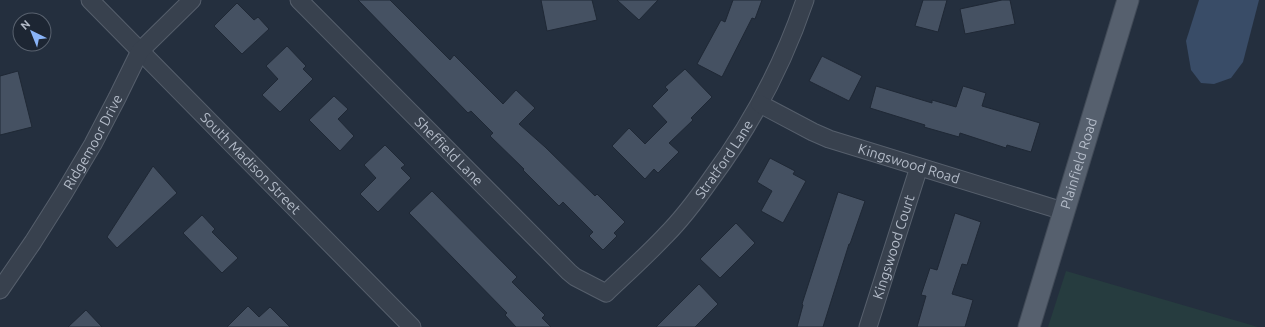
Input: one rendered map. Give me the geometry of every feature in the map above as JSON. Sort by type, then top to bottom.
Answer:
[{"type":"main road","name":"Plainfield Road","points":[[1029,327],[1128,0]]},
{"type":"street","name":"South Madison Street","points":[[90,0],[412,327]]},
{"type":"street","name":"Ridgemoor Drive","points":[[0,290],[33,242],[71,181],[110,111],[140,51],[192,0]]},
{"type":"street","name":"Sheffield Lane","points":[[299,0],[575,277],[606,293]]},
{"type":"street","name":"Stratford Lane","points":[[606,293],[666,236],[697,199],[727,157],[760,104],[788,46],[805,0]]},
{"type":"street","name":"Kingswood Road","points":[[760,104],[829,139],[1063,211]]},
{"type":"street","name":"Kingswood Court","points":[[868,327],[920,167]]},
{"type":"green space","points":[[1066,271],[1258,327],[1048,327]]},
{"type":"water","points":[[1199,0],[1259,0],[1243,62],[1231,78],[1214,84],[1201,83],[1191,70],[1186,41]]},
{"type":"building","points":[[358,0],[390,0],[450,60],[454,55],[503,104],[516,90],[535,108],[519,124],[595,196],[597,194],[625,222],[614,233],[617,236],[603,250],[589,236],[593,232],[563,202],[559,206],[490,136],[493,133],[471,111],[468,113]]},
{"type":"building","points":[[541,0],[592,0],[597,20],[547,31]]},
{"type":"building","points":[[617,0],[658,0],[639,20]]},
{"type":"building","points":[[733,0],[762,0],[755,19],[752,18],[722,77],[697,64],[721,20],[725,22]]},
{"type":"building","points":[[923,0],[947,0],[938,32],[915,26]]},
{"type":"building","points":[[1002,0],[1010,0],[1015,24],[965,34],[960,9]]},
{"type":"building","points":[[237,3],[254,20],[258,17],[269,29],[242,54],[214,26]]},
{"type":"building","points":[[287,46],[306,66],[303,69],[313,79],[280,112],[262,95],[278,79],[266,66]]},
{"type":"building","points":[[822,56],[862,76],[849,101],[809,81]]},
{"type":"building","points":[[685,69],[712,97],[691,118],[693,120],[669,143],[679,152],[658,173],[654,169],[645,179],[612,146],[629,128],[645,144],[667,122],[652,106],[668,90],[665,87]]},
{"type":"building","points":[[18,71],[32,127],[0,135],[0,76]]},
{"type":"building","points":[[876,86],[932,103],[932,100],[956,107],[963,86],[986,93],[982,106],[1040,123],[1031,152],[1007,145],[1006,148],[960,133],[959,137],[924,127],[925,125],[870,108]]},
{"type":"building","points":[[334,96],[348,109],[338,119],[354,136],[340,151],[309,120]]},
{"type":"building","points":[[385,145],[405,165],[401,168],[411,178],[378,212],[360,194],[376,178],[364,165]]},
{"type":"building","points":[[770,158],[795,171],[793,174],[806,181],[783,223],[761,211],[772,191],[757,182]]},
{"type":"building","points":[[153,166],[177,193],[117,248],[107,237]]},
{"type":"building","points":[[432,191],[517,277],[512,282],[545,315],[542,318],[551,327],[516,327],[505,315],[507,313],[409,213]]},
{"type":"building","points":[[838,192],[865,201],[849,244],[823,327],[797,327],[802,304]]},
{"type":"building","points":[[955,213],[981,222],[967,265],[962,264],[952,294],[973,300],[965,327],[917,327],[926,296],[921,295],[930,268],[937,270]]},
{"type":"building","points":[[202,215],[215,229],[212,232],[238,258],[222,273],[183,233]]},
{"type":"building","points":[[736,223],[755,243],[720,278],[700,259]]},
{"type":"building","points":[[699,284],[718,304],[695,327],[656,327]]},
{"type":"building","points":[[248,306],[259,317],[270,307],[290,327],[227,327]]},
{"type":"building","points":[[86,310],[102,327],[68,327]]}]
